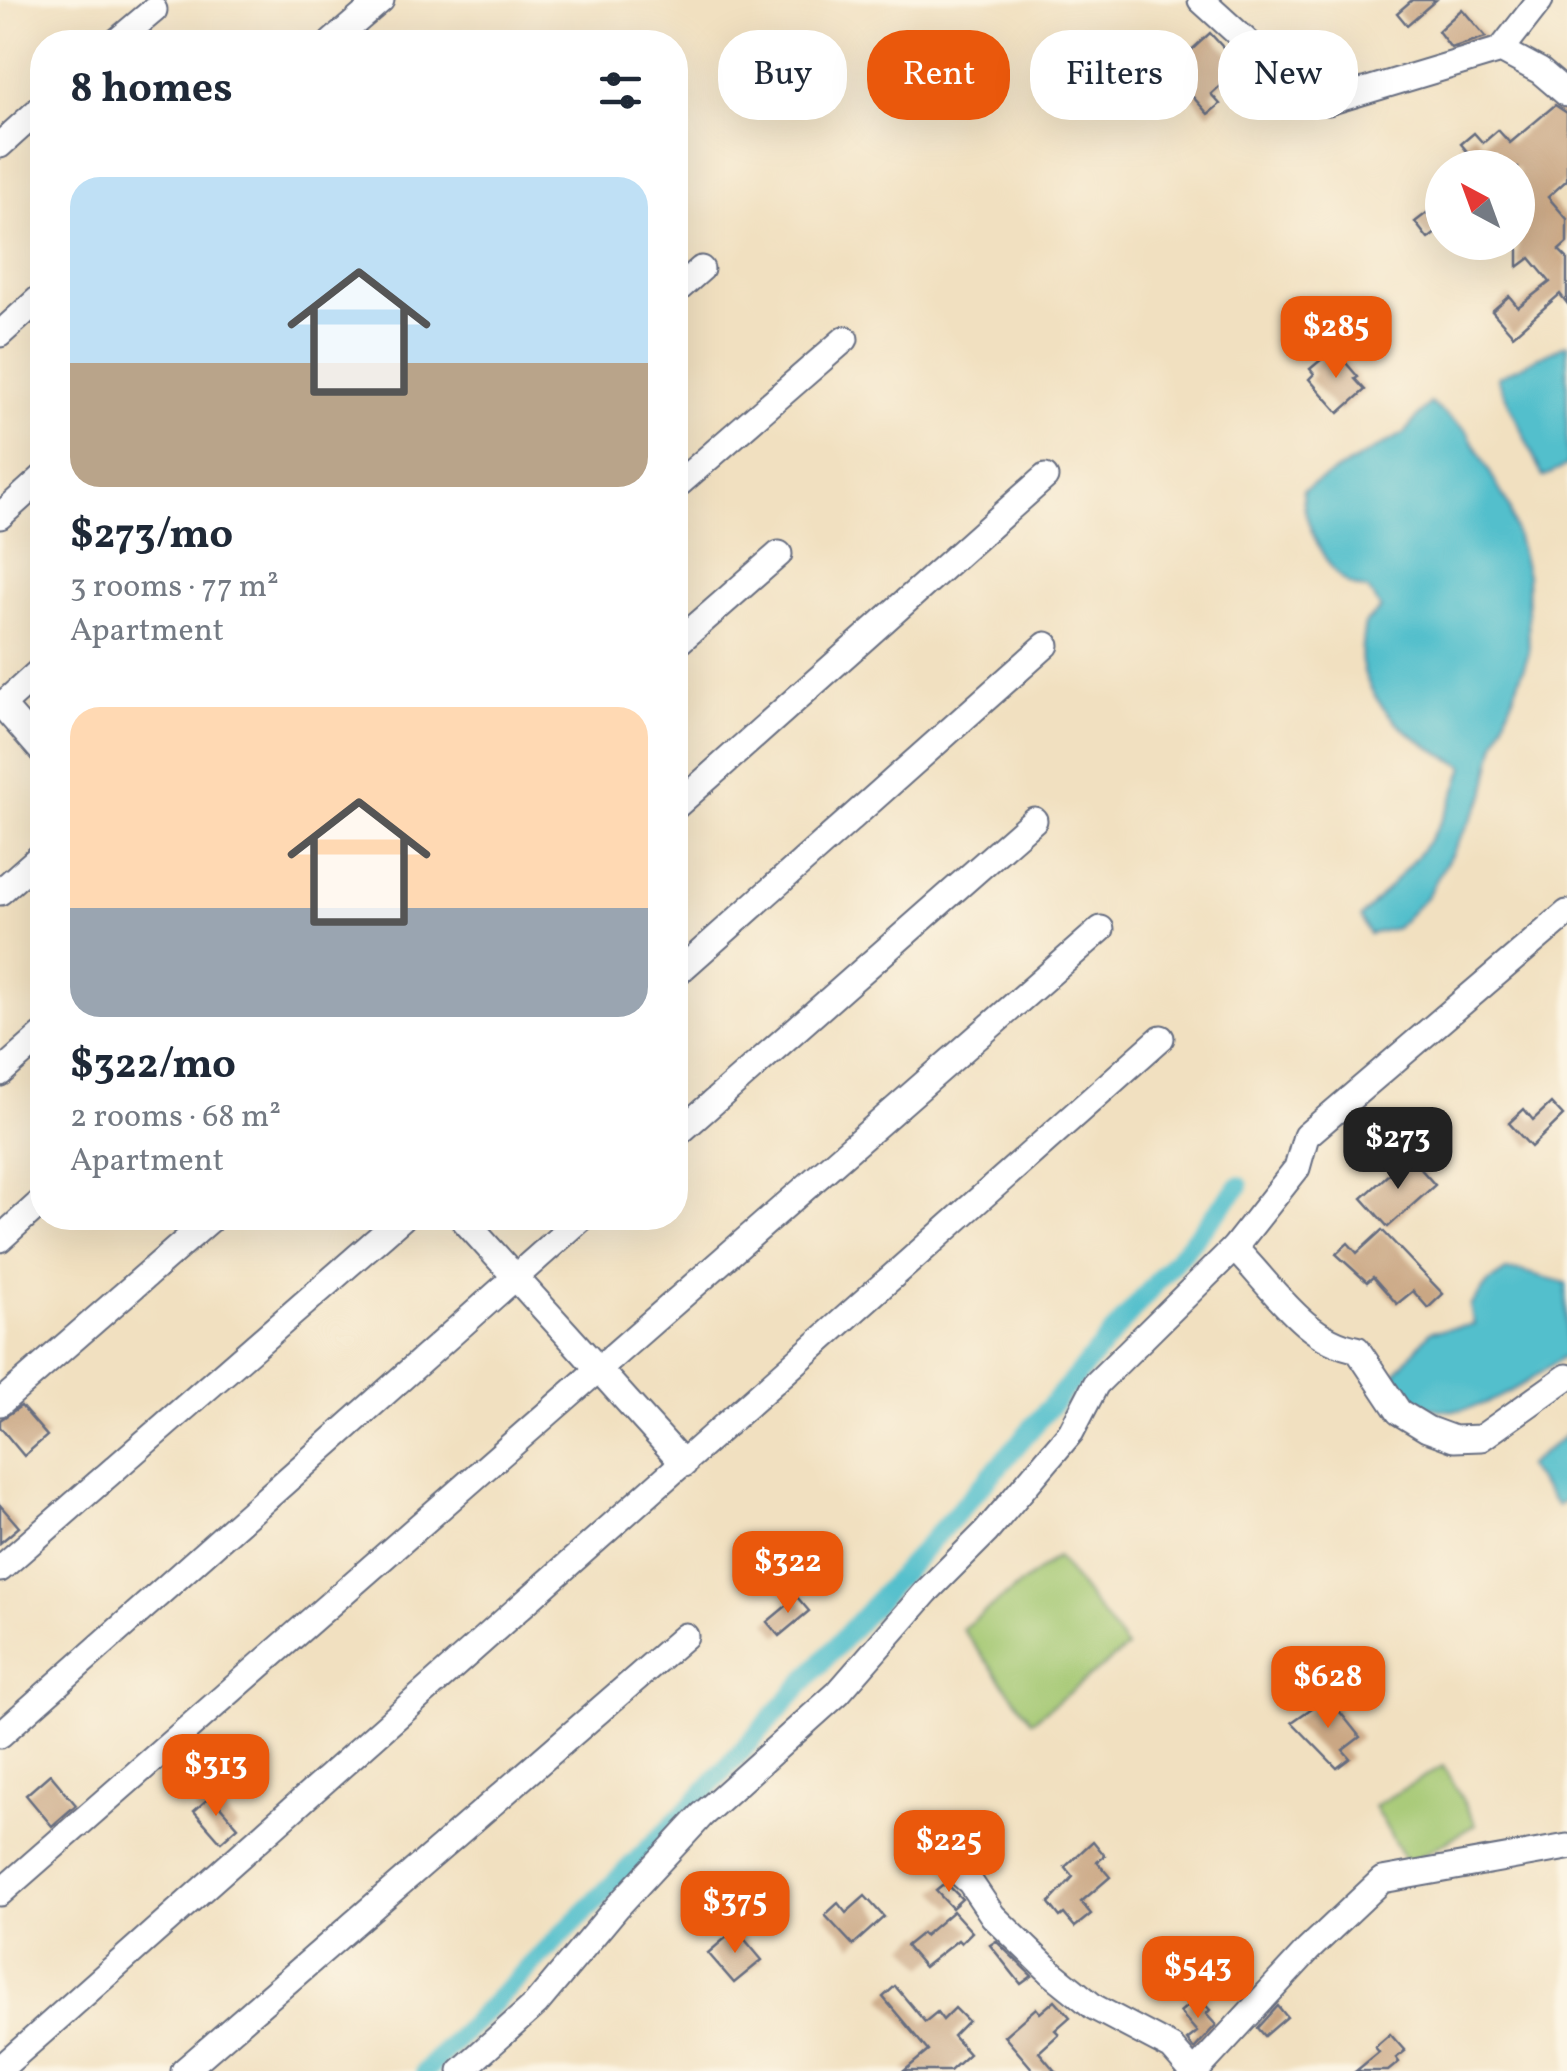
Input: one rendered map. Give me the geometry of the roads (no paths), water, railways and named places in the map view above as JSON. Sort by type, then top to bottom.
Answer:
[{"type":"street","points":[[346,30],[381,0]]},
{"type":"street","points":[[1201,0],[1300,90],[1328,102],[1501,50],[1540,0]]},
{"type":"street","points":[[130,30],[154,10]]},
{"type":"street","points":[[1501,50],[1540,70],[1567,94]]},
{"type":"street","points":[[0,144],[30,118]]},
{"type":"street","points":[[688,280],[701,269]]},
{"type":"street","points":[[0,334],[30,307]]},
{"type":"street","points":[[688,475],[845,339]]},
{"type":"street","points":[[688,795],[1045,478]]},
{"type":"street","points":[[0,516],[30,489]]},
{"type":"street","points":[[688,634],[779,554]]},
{"type":"street","points":[[688,963],[1046,646]]},
{"type":"street","points":[[30,680],[1,705],[30,738]]},
{"type":"street","points":[[688,1125],[1034,820]]},
{"type":"street","points":[[0,892],[30,866]]},
{"type":"street","points":[[461,2071],[536,2004],[617,1907],[702,1815],[838,1692],[1040,1472],[1071,1432],[1096,1384],[1234,1248],[1297,1168],[1306,1136],[1567,913]]},
{"type":"street","points":[[0,1893],[1101,929]]},
{"type":"street","points":[[0,2068],[1160,1038]]},
{"type":"street","points":[[0,1073],[30,1047]]},
{"type":"street","points":[[0,1239],[30,1213]]},
{"type":"street","points":[[0,1403],[198,1230]]},
{"type":"street","points":[[0,1569],[388,1230]]},
{"type":"street","points":[[473,1230],[684,1464]]},
{"type":"street","points":[[0,1735],[568,1230]]},
{"type":"street","points":[[1234,1248],[1318,1333],[1344,1347],[1357,1349],[1399,1412],[1427,1429],[1454,1439],[1481,1438],[1567,1377]]},
{"type":"street","points":[[184,2071],[686,1636]]},
{"type":"street","points":[[941,1857],[970,1882],[994,1916],[1053,1974],[1094,2007],[1172,2048],[1194,2071],[1308,1950],[1382,1880],[1567,1847]]},
{"type":"water","points":[[1567,344],[1567,466],[1543,477],[1497,377]]},
{"type":"water","points":[[1430,403],[1467,431],[1509,507],[1527,575],[1529,653],[1495,746],[1485,795],[1427,896],[1396,928],[1369,934],[1361,917],[1435,831],[1464,766],[1415,737],[1376,698],[1367,681],[1362,648],[1365,623],[1381,609],[1368,590],[1348,584],[1329,564],[1310,527],[1303,490],[1404,433]]},
{"type":"water","points":[[1506,1271],[1566,1283],[1567,1354],[1534,1378],[1474,1407],[1433,1408],[1414,1400],[1394,1375],[1431,1331],[1474,1325],[1470,1306],[1488,1283]]},
{"type":"water","points":[[1567,1434],[1567,1499],[1557,1506],[1526,1466]]},
{"type":"waterway","points":[[425,2071],[698,1799],[999,1466],[1239,1186]]}]
